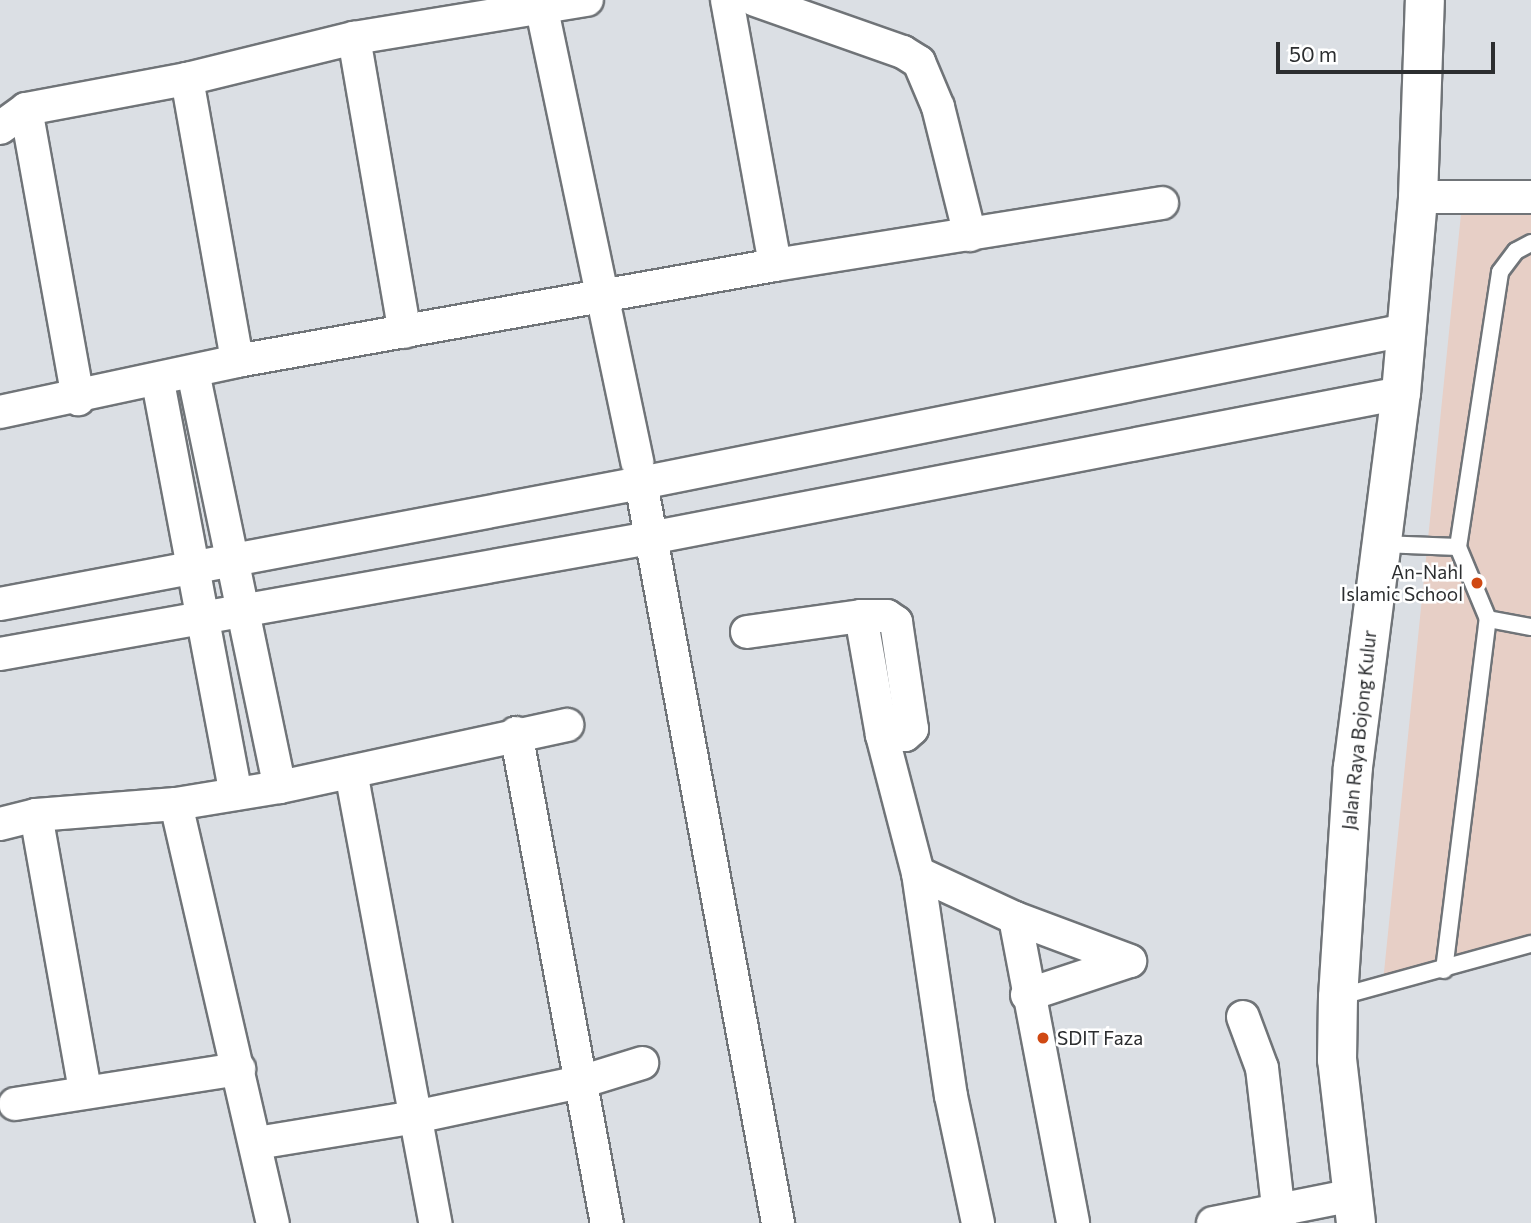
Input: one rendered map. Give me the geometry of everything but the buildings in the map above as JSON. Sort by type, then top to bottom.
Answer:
[{"type":"main road","name":"Jalan Raya Bojong Kulur","points":[[1355,1209],[1337,1060],[1338,997],[1353,767],[1379,544],[1401,393],[1418,197],[1425,0]]},
{"type":"street","points":[[0,128],[26,109],[187,79],[354,38],[541,5],[587,0]]},
{"type":"street","points":[[727,0],[775,265]]},
{"type":"street","points":[[755,0],[903,52],[919,62],[935,97],[970,235]]},
{"type":"street","points":[[541,5],[639,473],[778,1223]]},
{"type":"street","points":[[354,38],[405,332]]},
{"type":"street","points":[[187,79],[237,361]]},
{"type":"street","points":[[26,109],[78,399]]},
{"type":"street","points":[[1418,197],[1531,197]]},
{"type":"street","points":[[0,412],[158,382],[237,361],[603,298],[775,265],[1162,203]]},
{"type":"street","points":[[0,604],[235,561],[639,473],[1405,330]]},
{"type":"street","points":[[194,372],[246,611],[280,787]]},
{"type":"street","points":[[158,382],[236,794]]},
{"type":"street","points":[[0,654],[650,538],[1401,393]]},
{"type":"street","points":[[747,632],[861,616],[887,616],[896,622],[912,729],[905,735],[882,735],[918,873],[951,1096],[978,1223]]},
{"type":"street","points":[[0,824],[36,815],[176,804],[280,787],[516,733],[567,725]]},
{"type":"street","points":[[516,733],[584,1082],[607,1223]]},
{"type":"street","points":[[351,772],[435,1223]]},
{"type":"street","points":[[176,804],[257,1143],[273,1223]]},
{"type":"street","points":[[36,815],[85,1091]]},
{"type":"street","points":[[918,873],[1015,918],[1130,961],[1027,995]]},
{"type":"street","points":[[1015,918],[1027,995],[1073,1223]]},
{"type":"street","points":[[1243,1017],[1262,1068],[1279,1217]]},
{"type":"street","points":[[257,1143],[415,1117],[584,1082],[642,1063]]},
{"type":"street","points":[[15,1104],[239,1069]]},
{"type":"street","points":[[1213,1223],[1355,1209]]},
{"type":"lane","points":[[1444,970],[1488,619],[1458,547],[1500,272],[1516,251],[1531,243]]},
{"type":"lane","points":[[1379,544],[1458,547]]},
{"type":"lane","points":[[1488,619],[1531,627]]},
{"type":"lane","points":[[1338,997],[1531,944]]},
{"type":"shaded area","name":"An-Nahl Islamic School","points":[[1531,212],[1531,951],[1382,992],[1461,214]]},
{"type":"place","name":"An-Nahl Islamic School","points":[[1477,583]]},
{"type":"place","name":"SDIT Faza","points":[[1043,1038]]}]
